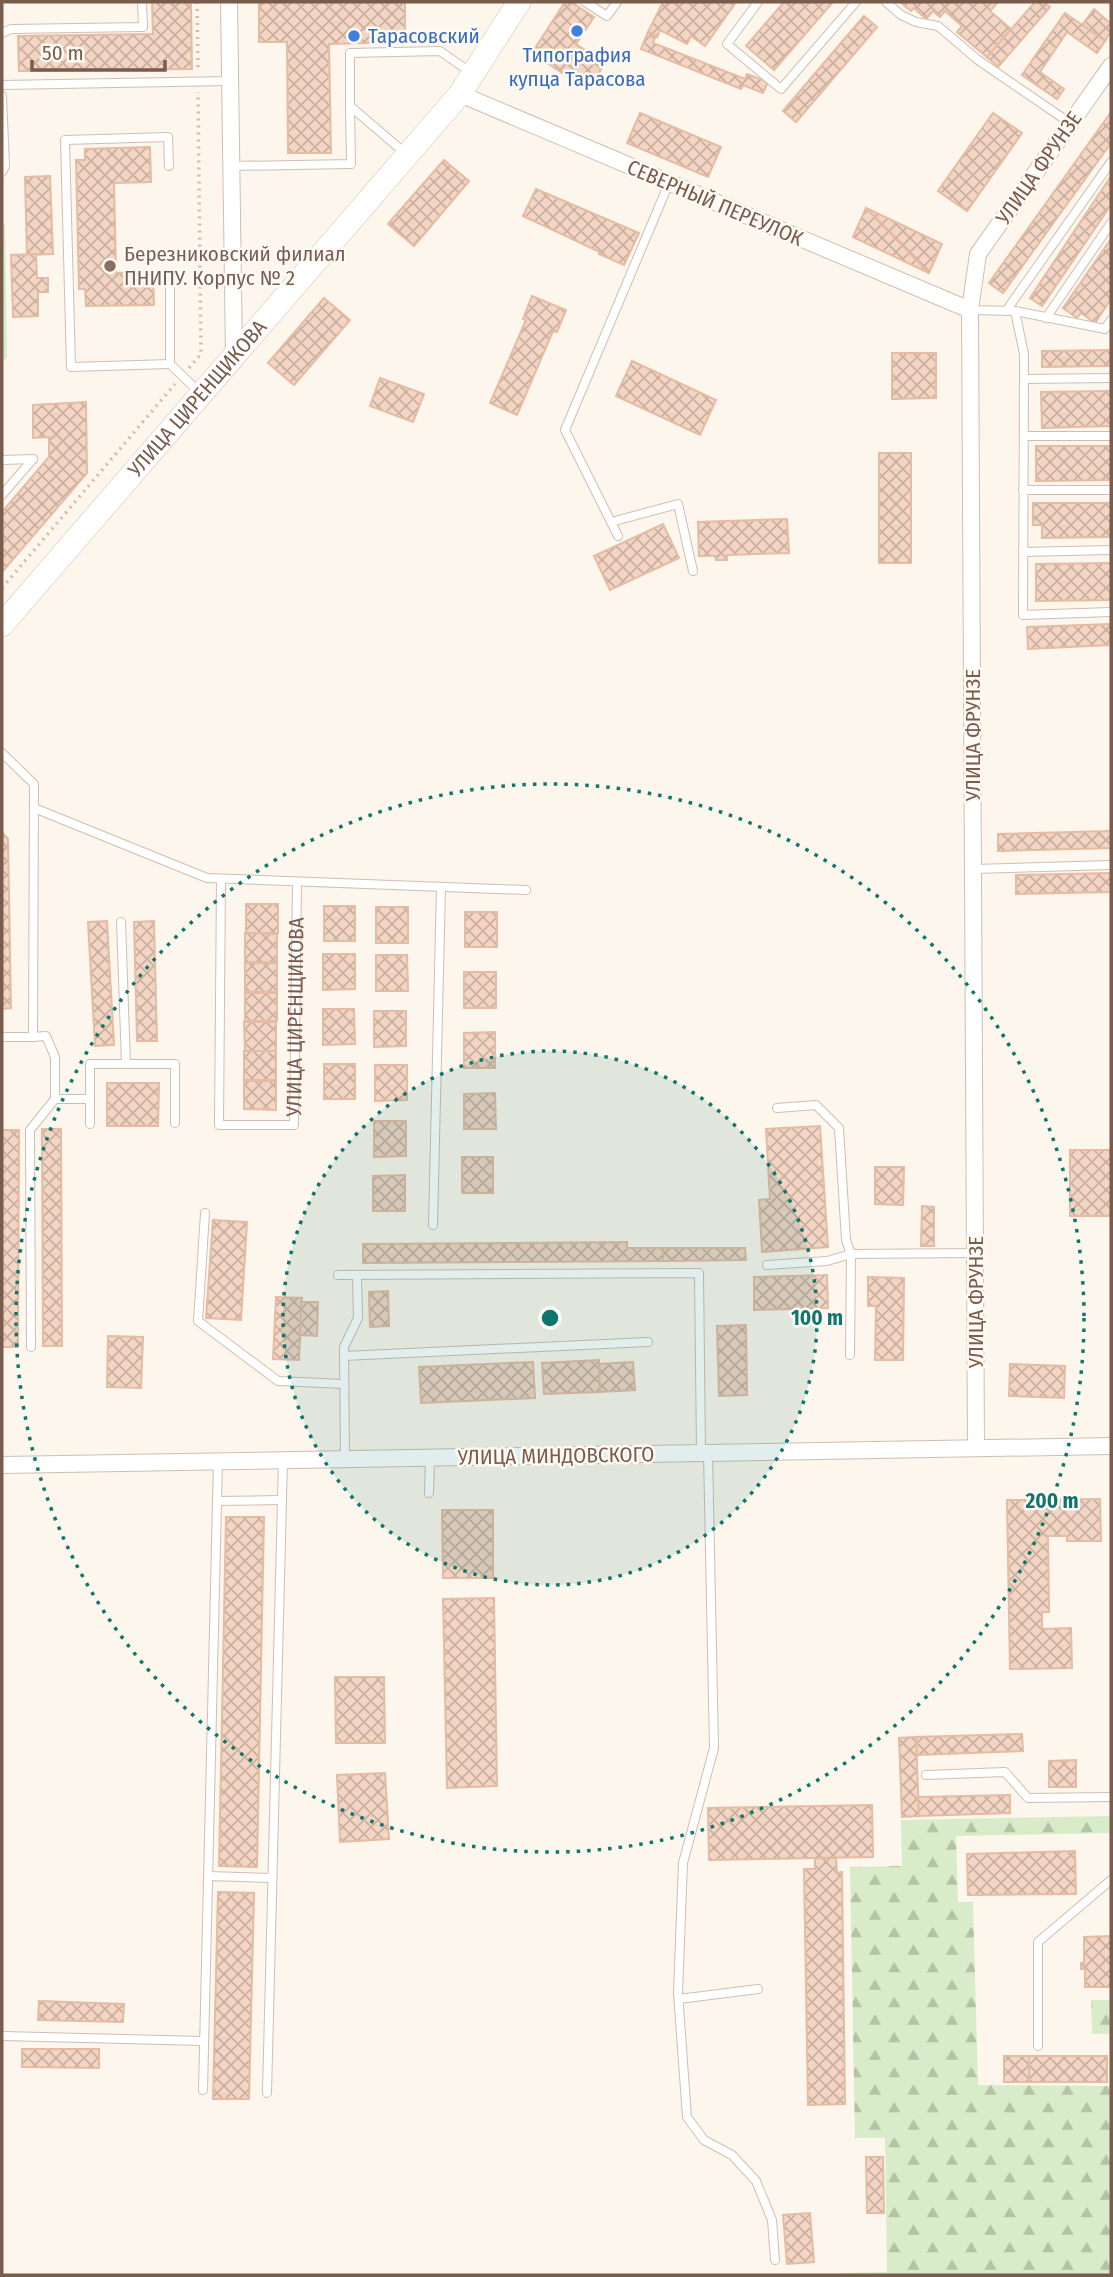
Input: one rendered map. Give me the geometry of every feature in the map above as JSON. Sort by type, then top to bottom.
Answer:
[{"type":"street","points":[[229,2],[234,356]]},
{"type":"street","name":"УЛИЦА ЦИРЕНЩИКОВА","points":[[2,625],[460,94],[519,2]]},
{"type":"street","name":"УЛИЦА ФРУНЗЕ","points":[[976,1448],[970,310],[978,254],[1111,66]]},
{"type":"street","name":"СЕВЕРНЫЙ ПЕРЕУЛОК","points":[[460,94],[970,310]]},
{"type":"street","name":"УЛИЦА МИНДОВСКОГО","points":[[2,1465],[1111,1446]]},
{"type":"lane","points":[[2,33],[10,29],[143,27],[142,2]]},
{"type":"lane","points":[[585,2],[607,16],[617,2]]},
{"type":"lane","points":[[758,2],[727,44],[781,89],[856,2]]},
{"type":"lane","points":[[886,2],[901,15],[916,22],[938,26],[978,60],[1070,123]]},
{"type":"lane","points":[[232,166],[351,164],[350,53],[440,51],[473,73]]},
{"type":"lane","points":[[2,85],[230,81]]},
{"type":"lane","points":[[2,96],[5,166],[2,172]]},
{"type":"lane","points":[[351,106],[407,155]]},
{"type":"lane","points":[[169,166],[168,137],[65,140],[71,368],[170,364]]},
{"type":"lane","points":[[1011,311],[1111,162]]},
{"type":"lane","points":[[618,536],[565,430],[668,183]]},
{"type":"lane","points":[[1046,318],[1111,223]]},
{"type":"lane","points":[[170,283],[170,364],[201,394]]},
{"type":"lane","points":[[970,310],[1011,311],[1105,329],[1111,320]]},
{"type":"lane","points":[[1011,311],[1024,354],[1023,615],[1111,612]]},
{"type":"lane","points":[[1024,379],[1111,378]]},
{"type":"lane","points":[[1024,436],[1111,436]]},
{"type":"lane","points":[[2,460],[33,459],[2,495]]},
{"type":"lane","points":[[1023,490],[1111,490]]},
{"type":"lane","points":[[611,522],[678,504],[693,571]]},
{"type":"lane","points":[[1023,552],[1111,550]]},
{"type":"lane","points":[[2,753],[34,784],[33,1037]]},
{"type":"lane","points":[[34,808],[207,878],[526,890]]},
{"type":"lane","points":[[974,869],[1111,865]]},
{"type":"lane","name":"УЛИЦА ЦИРЕНЩИКОВА","points":[[221,878],[219,1125],[294,1125],[297,882]]},
{"type":"lane","points":[[433,1225],[441,887]]},
{"type":"lane","points":[[121,922],[126,1064]]},
{"type":"lane","points":[[2,1037],[46,1036],[55,1057],[55,1099],[30,1130],[31,1347]]},
{"type":"lane","points":[[90,1124],[90,1064],[175,1064],[175,1123]]},
{"type":"lane","points":[[55,1099],[90,1099]]},
{"type":"lane","points":[[777,1108],[816,1105],[839,1128],[846,1240],[851,1254],[850,1355]]},
{"type":"lane","points":[[205,1213],[198,1321],[278,1381],[344,1384]]},
{"type":"lane","points":[[767,1265],[827,1261],[851,1254],[976,1253]]},
{"type":"lane","points":[[338,1275],[699,1273],[714,1748],[683,1863],[679,1999],[687,2117],[704,2140],[733,2155],[756,2181],[772,2220],[775,2260]]},
{"type":"lane","points":[[345,1459],[344,1347],[358,1318],[357,1276]]},
{"type":"lane","points":[[344,1356],[648,1342]]},
{"type":"lane","points":[[429,1493],[430,1458]]},
{"type":"lane","points":[[267,2093],[283,1460]]},
{"type":"lane","points":[[203,2090],[218,1461]]},
{"type":"lane","points":[[217,1501],[281,1500]]},
{"type":"lane","points":[[926,1775],[1005,1772],[1028,1798],[1111,1797]]},
{"type":"lane","points":[[208,1876],[272,1878]]},
{"type":"lane","points":[[1038,2046],[1038,1942],[1111,1880]]},
{"type":"lane","points":[[679,1999],[758,1989]]},
{"type":"lane","points":[[2,2036],[204,2040]]},
{"type":"path","points":[[2,588],[201,354],[197,2]]},
{"type":"green space","points":[[2,222],[5,225],[7,357],[2,363]]},
{"type":"green space","points":[[1111,1816],[1111,1833],[956,1836],[958,1902],[973,1902],[978,2085],[1111,2086],[1111,2275],[840,2275],[887,2272],[885,2138],[855,2138],[850,1867],[902,1866],[901,1820]]},
{"type":"green space","points":[[1091,2000],[1111,2000],[1111,2034],[1092,2034]]},
{"type":"building","points":[[152,2],[191,2],[192,69],[19,71],[18,36],[153,34]]},
{"type":"building","points":[[259,2],[405,2],[405,42],[329,44],[331,153],[288,153],[287,42],[259,42]]},
{"type":"building","points":[[565,2],[571,2],[594,17],[576,44],[605,63],[588,90],[532,53]]},
{"type":"building","points":[[663,2],[736,2],[705,46],[691,36],[687,44],[660,30],[657,37],[648,32]]},
{"type":"building","points":[[784,2],[833,2],[774,70],[746,46]]},
{"type":"building","points":[[900,2],[998,2],[990,11],[1011,29],[987,57],[957,32],[962,26],[945,11],[940,17],[933,11],[926,19],[914,8],[911,11]]},
{"type":"building","points":[[1035,2],[1044,2],[1050,7],[998,67],[987,57]]},
{"type":"building","points":[[1094,9],[1111,24],[1111,31],[1105,41],[1082,25]]},
{"type":"building","points":[[1065,13],[1105,41],[1097,53],[1067,32],[1040,72],[1064,89],[1057,99],[1022,75]]},
{"type":"building","points":[[864,16],[877,27],[796,122],[783,111]]},
{"type":"building","points":[[648,32],[656,35],[653,43],[745,79],[747,74],[768,82],[763,93],[743,85],[741,89],[641,49]]},
{"type":"building","points":[[1111,112],[1111,143],[1003,293],[989,283]]},
{"type":"building","points":[[640,113],[721,147],[708,177],[627,143]]},
{"type":"building","points":[[993,113],[1022,133],[967,211],[938,191]]},
{"type":"building","points":[[150,147],[151,182],[114,183],[116,273],[153,272],[154,305],[86,306],[85,289],[79,289],[76,160],[85,160],[85,149]]},
{"type":"building","points":[[444,160],[469,181],[414,246],[388,224]]},
{"type":"building","points":[[50,176],[53,254],[27,255],[25,177]]},
{"type":"building","points":[[1111,176],[1111,205],[1042,306],[1030,298]]},
{"type":"building","points":[[536,189],[639,233],[624,265],[523,216]]},
{"type":"building","points":[[866,208],[929,273],[853,237]]},
{"type":"building","points":[[866,208],[942,244],[929,273]]},
{"type":"building","points":[[1111,239],[1111,299],[1095,323],[1081,313],[1077,318],[1063,308]]},
{"type":"building","points":[[36,254],[37,278],[48,278],[48,292],[38,292],[38,316],[13,317],[11,255]]},
{"type":"building","points":[[532,296],[566,310],[557,332],[553,331],[517,415],[490,403],[526,320],[523,319]]},
{"type":"building","points":[[324,298],[350,320],[294,385],[268,363]]},
{"type":"building","points":[[1111,350],[1111,366],[1042,367],[1042,351]]},
{"type":"building","points":[[892,353],[936,353],[936,398],[892,399]]},
{"type":"building","points":[[632,361],[716,400],[700,435],[616,396]]},
{"type":"building","points":[[380,378],[424,394],[413,422],[370,406]]},
{"type":"building","points":[[1111,391],[1111,426],[1042,428],[1041,392]]},
{"type":"building","points":[[86,402],[87,473],[2,572],[2,512],[49,457],[49,437],[33,438],[33,405]]},
{"type":"building","points":[[1036,446],[1111,446],[1111,480],[1036,481]]},
{"type":"building","points":[[879,453],[911,453],[911,563],[879,563]]},
{"type":"building","points":[[1033,503],[1111,503],[1111,537],[1042,538],[1042,525],[1033,525]]},
{"type":"building","points":[[787,519],[789,553],[727,555],[727,560],[716,560],[715,556],[699,556],[698,522]]},
{"type":"building","points":[[663,524],[679,558],[610,590],[594,556]]},
{"type":"building","points":[[1111,563],[1111,600],[1036,601],[1036,564]]},
{"type":"building","points":[[1111,624],[1111,645],[1028,649],[1027,627]]},
{"type":"building","points":[[1111,831],[1111,848],[998,851],[998,834]]},
{"type":"building","points":[[2,832],[8,839],[11,1008],[2,1009]]},
{"type":"building","points":[[1111,873],[1111,892],[1016,894],[1016,875]]},
{"type":"building","points":[[246,904],[278,904],[278,933],[246,933]]},
{"type":"building","points":[[324,906],[355,906],[355,941],[324,941]]},
{"type":"building","points":[[376,907],[408,907],[408,943],[376,943]]},
{"type":"building","points":[[465,912],[497,912],[497,947],[465,947]]},
{"type":"building","points":[[107,921],[114,1045],[95,1046],[88,922]]},
{"type":"building","points":[[154,921],[157,1041],[137,1041],[134,922]]},
{"type":"building","points":[[245,933],[277,934],[277,962],[245,962]]},
{"type":"building","points":[[323,954],[355,954],[355,989],[323,990]]},
{"type":"building","points":[[376,955],[407,955],[408,991],[376,991]]},
{"type":"building","points":[[245,963],[277,963],[277,992],[245,992]]},
{"type":"building","points":[[464,972],[496,972],[496,1008],[464,1008]]},
{"type":"building","points":[[245,993],[277,993],[277,1021],[245,1021]]},
{"type":"building","points":[[323,1009],[354,1009],[355,1044],[323,1045]]},
{"type":"building","points":[[374,1011],[406,1011],[406,1046],[374,1047]]},
{"type":"building","points":[[244,1022],[276,1022],[276,1051],[245,1051]]},
{"type":"building","points":[[495,1032],[495,1068],[464,1068],[464,1033]]},
{"type":"building","points":[[244,1051],[276,1051],[276,1080],[244,1080]]},
{"type":"building","points":[[324,1064],[355,1064],[355,1099],[324,1099]]},
{"type":"building","points":[[375,1065],[407,1065],[407,1100],[375,1101]]},
{"type":"building","points":[[244,1081],[276,1081],[276,1110],[244,1109]]},
{"type":"building","points":[[107,1083],[159,1083],[158,1126],[107,1126]]},
{"type":"building","points":[[495,1093],[496,1129],[464,1129],[464,1094]]},
{"type":"building","points":[[374,1121],[406,1121],[406,1156],[374,1157]]},
{"type":"building","points":[[820,1126],[828,1247],[762,1252],[759,1200],[770,1199],[766,1129]]},
{"type":"building","points":[[42,1129],[61,1129],[62,1346],[43,1346]]},
{"type":"building","points":[[2,1130],[19,1130],[18,1347],[2,1347]]},
{"type":"building","points":[[1070,1150],[1111,1150],[1111,1216],[1070,1216]]},
{"type":"building","points":[[462,1157],[493,1157],[493,1193],[462,1193]]},
{"type":"building","points":[[875,1167],[904,1167],[903,1205],[875,1204]]},
{"type":"building","points":[[405,1175],[405,1211],[373,1211],[373,1176]]},
{"type":"building","points":[[922,1206],[934,1207],[934,1246],[921,1246]]},
{"type":"building","points":[[213,1220],[247,1222],[241,1320],[206,1318]]},
{"type":"building","points":[[627,1242],[627,1248],[663,1248],[663,1261],[363,1263],[363,1244]]},
{"type":"building","points":[[663,1248],[745,1248],[746,1260],[663,1261]]},
{"type":"building","points":[[827,1275],[828,1308],[754,1310],[754,1277]]},
{"type":"building","points":[[868,1277],[904,1278],[903,1360],[875,1360],[876,1306],[868,1306]]},
{"type":"building","points":[[388,1291],[389,1326],[370,1327],[369,1292]]},
{"type":"building","points":[[276,1297],[302,1298],[299,1360],[273,1359]]},
{"type":"building","points":[[301,1302],[318,1302],[317,1336],[300,1335]]},
{"type":"building","points":[[746,1325],[747,1395],[719,1396],[717,1326]]},
{"type":"building","points":[[108,1336],[143,1337],[141,1388],[107,1387]]},
{"type":"building","points":[[599,1360],[600,1392],[544,1394],[542,1363]]},
{"type":"building","points":[[533,1362],[535,1398],[421,1403],[419,1367]]},
{"type":"building","points":[[633,1362],[635,1390],[600,1392],[599,1364]]},
{"type":"building","points":[[1010,1364],[1065,1366],[1064,1398],[1009,1396]]},
{"type":"building","points":[[1100,1499],[1101,1541],[1067,1541],[1067,1536],[1048,1536],[1049,1612],[1042,1612],[1042,1629],[1071,1628],[1072,1668],[1010,1669],[1007,1500]]},
{"type":"building","points":[[442,1510],[493,1510],[493,1578],[443,1578]]},
{"type":"building","points":[[226,1517],[264,1517],[257,1867],[219,1866]]},
{"type":"building","points":[[494,1598],[497,1786],[447,1788],[443,1599]]},
{"type":"building","points":[[335,1677],[384,1677],[385,1743],[336,1743]]},
{"type":"building","points":[[1022,1734],[1023,1751],[917,1755],[916,1737]]},
{"type":"building","points":[[916,1737],[919,1816],[902,1817],[899,1738]]},
{"type":"building","points":[[1076,1760],[1076,1787],[1049,1787],[1049,1761]]},
{"type":"building","points":[[385,1773],[389,1839],[340,1842],[337,1775]]},
{"type":"building","points":[[1010,1795],[1010,1813],[919,1816],[918,1797]]},
{"type":"building","points":[[872,1805],[873,1857],[709,1860],[708,1808]]},
{"type":"building","points":[[1075,1851],[1076,1894],[968,1895],[967,1854]]},
{"type":"building","points":[[815,1858],[836,1858],[837,1873],[842,1872],[845,2104],[808,2105],[804,1869],[815,1869]]},
{"type":"building","points":[[218,1892],[254,1893],[249,2099],[213,2099]]},
{"type":"building","points":[[1111,1936],[1111,1987],[1085,1987],[1085,1969],[1081,1969],[1081,1963],[1084,1963],[1084,1937]]},
{"type":"building","points":[[39,2001],[124,2004],[123,2022],[38,2020]]},
{"type":"building","points":[[22,2049],[99,2049],[99,2068],[22,2067]]},
{"type":"building","points":[[1004,2056],[1029,2056],[1029,2082],[1004,2082]]},
{"type":"building","points":[[1029,2056],[1107,2056],[1107,2082],[1029,2082]]},
{"type":"building","points":[[866,2157],[883,2157],[884,2213],[867,2213]]},
{"type":"building","points":[[810,2213],[814,2262],[787,2264],[783,2215]]},
{"type":"place","name":"Типография купца Тарасова","points":[[577,31]]},
{"type":"place","name":"Тарасовский","points":[[354,36]]},
{"type":"place","name":"Березниковский филиал ПНИПУ. Корпус № 2","points":[[110,266]]}]
